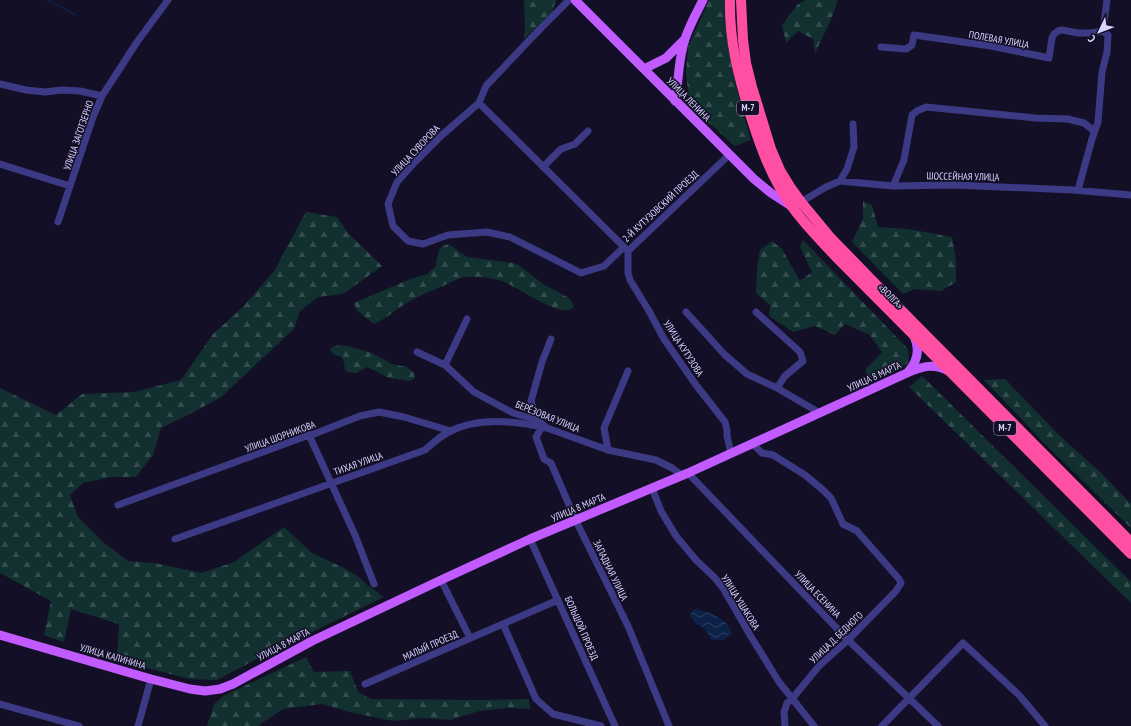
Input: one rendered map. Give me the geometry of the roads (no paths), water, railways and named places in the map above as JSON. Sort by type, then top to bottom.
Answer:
[{"type":"highway","name":"«ВОЛГА»","points":[[730,0],[731,34],[742,90],[756,134],[769,166],[780,187],[917,328],[1131,542]]},
{"type":"highway","name":"«ВОЛГА»","points":[[741,0],[743,40],[746,63],[752,87],[771,149],[780,170],[791,188],[796,205],[811,230],[949,372],[1131,554]]},
{"type":"main road","name":"УЛИЦА ЛЕНИНА","points":[[575,0],[729,155],[761,185],[796,205]]},
{"type":"main road","points":[[675,101],[685,39],[703,0]]},
{"type":"main road","points":[[644,70],[666,58],[685,39]]},
{"type":"main road","points":[[666,58],[671,57],[680,64]]},
{"type":"main road","points":[[907,373],[915,362],[917,355],[918,346],[914,336]]},
{"type":"main road","name":"УЛИЦА 8 МАРТА","points":[[220,688],[233,684],[312,641],[530,539],[685,474],[918,368],[935,366],[942,367],[949,372]]},
{"type":"main road","name":"УЛИЦА КАЛИНИНА","points":[[0,635],[190,689],[205,691],[220,688]]},
{"type":"street","name":"УЛИЦА ЗАГОТЗЕРНО","points":[[58,222],[93,117],[102,96],[137,42],[168,0]]},
{"type":"street","name":"УЛИЦА СУВОРОВА","points":[[569,0],[486,86],[479,103],[442,135],[397,182],[388,204],[392,226],[408,241],[423,244],[448,234],[487,232],[510,237],[580,273],[604,266]]},
{"type":"street","points":[[1078,190],[1094,131],[1098,122],[1102,72],[1107,52],[1108,35],[1102,31],[1108,0]]},
{"type":"street","name":"ПОЛЕВАЯ УЛИЦА","points":[[881,47],[906,49],[912,45],[914,35],[991,46],[1049,58],[1052,38],[1058,31],[1062,30],[1078,33],[1102,31]]},
{"type":"street","points":[[0,84],[26,90],[45,92],[61,90],[80,91],[102,96]]},
{"type":"street","points":[[479,103],[626,249]]},
{"type":"street","points":[[893,186],[904,160],[912,115],[926,107],[1035,118],[1068,119],[1084,123],[1094,131]]},
{"type":"street","points":[[796,205],[826,187],[840,181],[847,169],[854,147],[853,124]]},
{"type":"street","points":[[543,167],[561,149],[575,144],[588,131]]},
{"type":"street","name":"2-Й КУТУЗОВСКИЙ ПРОЕЗД","points":[[604,266],[626,249],[729,155]]},
{"type":"street","points":[[0,164],[70,186]]},
{"type":"street","name":"ШОССЕЙНАЯ УЛИЦА","points":[[840,181],[893,186],[954,185],[1078,190],[1131,195]]},
{"type":"street","name":"УЛИЦА КУТУЗОВА","points":[[626,249],[630,280],[664,339],[696,385],[725,422],[731,453]]},
{"type":"street","points":[[686,312],[725,355],[747,374],[776,388],[820,413]]},
{"type":"street","points":[[756,312],[800,352],[803,361],[785,376],[776,388]]},
{"type":"street","points":[[446,366],[467,319]]},
{"type":"street","points":[[537,420],[531,402],[542,362],[551,339]]},
{"type":"street","name":"БЕРЁЗОВАЯ УЛИЦА","points":[[417,352],[446,366],[474,392],[513,413],[537,420],[544,427],[608,450],[656,460],[685,474]]},
{"type":"street","points":[[608,450],[604,428],[628,371]]},
{"type":"street","name":"УЛИЦА ШОРНИКОВА","points":[[118,505],[360,416],[379,412],[404,417],[451,431]]},
{"type":"street","name":"ТИХАЯ УЛИЦА","points":[[175,539],[244,513],[426,450],[445,434],[472,423],[522,423],[544,427]]},
{"type":"street","name":"ЗАПАДНАЯ УЛИЦА","points":[[544,427],[536,437],[544,459],[550,463],[628,626],[669,726]]},
{"type":"street","points":[[309,435],[355,535],[374,584]]},
{"type":"street","name":"УЛИЦА Д. БЕДНОГО","points":[[752,443],[762,453],[779,459],[805,475],[824,490],[830,498],[843,524],[857,531],[901,583],[896,591],[848,640],[819,666],[787,703],[784,712],[785,726]]},
{"type":"street","name":"УЛИЦА ЕСЕНИНА","points":[[685,474],[848,640],[938,726]]},
{"type":"street","name":"УЛИЦА УШАКОВА","points":[[652,488],[661,511],[676,536],[696,560],[723,588],[779,682],[814,726]]},
{"type":"street","name":"БОЛЬШОЙ ПРОЕЗД","points":[[530,539],[615,726]]},
{"type":"street","points":[[441,580],[470,638]]},
{"type":"street","name":"МАЛЫЙ ПРОЕЗД","points":[[365,684],[558,600]]},
{"type":"street","points":[[503,624],[536,699],[553,714],[601,726]]},
{"type":"street","points":[[882,726],[963,643],[1019,695],[1045,726]]},
{"type":"street","points":[[138,726],[151,679]]},
{"type":"street","points":[[0,704],[79,726]]},
{"type":"water","points":[[694,609],[706,612],[722,619],[732,633],[723,640],[712,640],[704,628],[694,622],[690,615]]},
{"type":"waterway","points":[[48,0],[76,15]]}]
